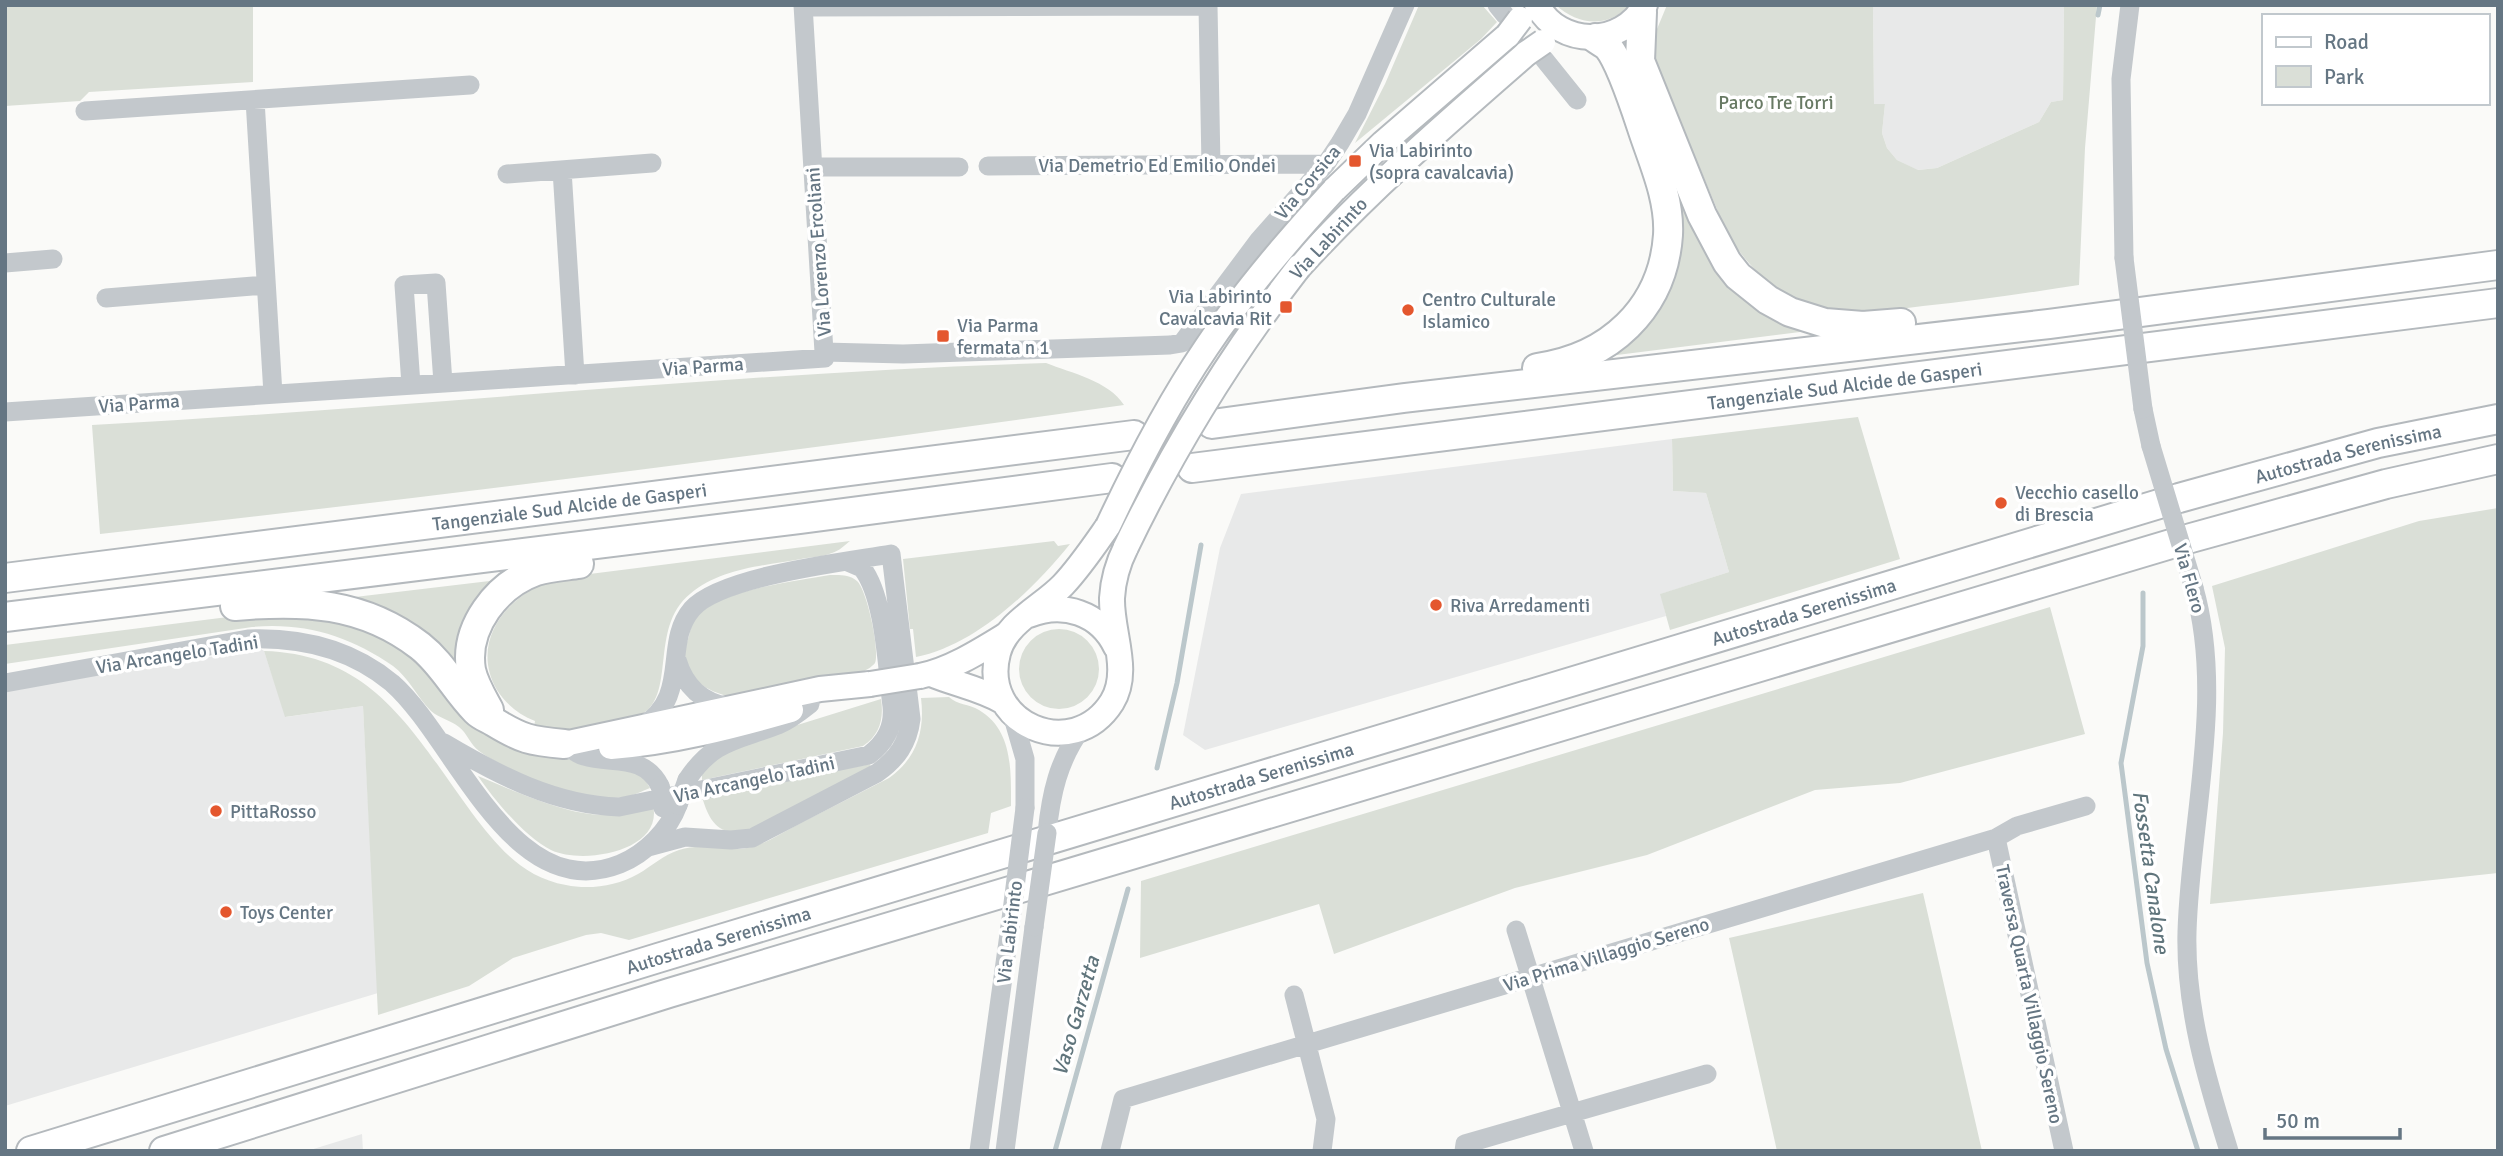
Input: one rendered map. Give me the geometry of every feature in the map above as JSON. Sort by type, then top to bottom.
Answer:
[{"type":"highway","points":[[1644,9],[1640,61],[1702,215],[1727,262],[1738,276],[1768,300],[1790,312],[1825,323],[1863,326],[1996,312],[2049,324]]},
{"type":"highway","points":[[1404,398],[1475,376],[1555,365],[1581,356],[1612,341],[1626,328],[1648,298],[1658,278],[1668,234],[1661,188],[1633,99],[1608,48],[1595,38]]},
{"type":"highway","name":"Tangenziale Sud Alcide de Gasperi","points":[[1212,424],[1404,398],[2049,324],[2498,265]]},
{"type":"highway","name":"Tangenziale Sud Alcide de Gasperi","points":[[1192,468],[2498,303]]},
{"type":"highway","name":"Autostrada Serenissima","points":[[31,1151],[684,950],[2179,498],[2378,443],[2498,419]]},
{"type":"highway","name":"Tangenziale Sud Alcide de Gasperi","points":[[5,578],[1134,435]]},
{"type":"highway","name":"Autostrada Serenissima","points":[[164,1151],[669,993],[2178,541],[2386,484],[2498,460]]},
{"type":"highway","name":"Tangenziale Sud Alcide de Gasperi","points":[[5,617],[1112,478]]},
{"type":"highway","points":[[494,722],[473,678],[470,653],[480,619],[503,591],[522,578],[544,569],[622,557],[697,531]]},
{"type":"highway","points":[[168,596],[190,606],[203,607],[312,603],[352,611],[371,618],[421,647],[447,673],[476,711],[522,738],[564,744]]},
{"type":"main road","points":[[1567,33],[1595,38],[1621,30],[1644,9]]},
{"type":"main road","name":"Via Labirinto","points":[[1007,707],[996,685],[995,667],[1006,635],[1062,586],[1087,556],[1108,526],[1150,441],[1206,348],[1280,250],[1334,190],[1515,14],[1547,19],[1567,33],[1538,51],[1394,169],[1340,222],[1299,267],[1259,319],[1208,396],[1155,488],[1116,570],[1112,600],[1119,658],[1119,686],[1113,700],[1095,721],[1082,729]]},
{"type":"main road","name":"Via Labirinto","points":[[1025,617],[1054,608],[1083,614],[1107,631],[1119,658]]},
{"type":"main road","points":[[564,744],[820,689],[862,686],[925,675],[976,653],[1006,635]]},
{"type":"main road","points":[[925,675],[984,691],[1033,729],[1058,733],[1082,729]]},
{"type":"main road","points":[[564,744],[599,748],[666,741],[718,730],[862,686]]},
{"type":"street","name":"Via Corsica","points":[[1182,343],[1259,240],[1326,164],[1357,114],[1405,5]]},
{"type":"street","name":"Via Flero","points":[[2130,5],[2121,79],[2124,258],[2143,409],[2151,446],[2202,617],[2207,685],[2187,933],[2188,979],[2195,1031],[2230,1151]]},
{"type":"street","points":[[803,6],[1208,6],[1211,166]]},
{"type":"street","name":"Via Lorenzo Ercoliani","points":[[803,6],[824,352],[903,354],[1182,343]]},
{"type":"street","points":[[1538,51],[1577,100]]},
{"type":"street","points":[[85,111],[470,85]]},
{"type":"street","points":[[255,100],[273,394]]},
{"type":"street","points":[[506,174],[652,163]]},
{"type":"street","name":"Via Demetrio Ed Emilio Ondei","points":[[988,166],[1326,164]]},
{"type":"street","points":[[813,167],[958,167]]},
{"type":"street","points":[[562,170],[575,375]]},
{"type":"street","points":[[5,263],[53,259]]},
{"type":"street","points":[[411,385],[404,285],[436,283],[443,383]]},
{"type":"street","points":[[106,298],[266,285]]},
{"type":"street","name":"Via Parma","points":[[5,412],[825,358],[824,352]]},
{"type":"street","name":"Via Arcangelo Tadini","points":[[640,727],[664,706],[677,660],[679,634],[684,620],[703,599],[744,582],[891,554],[911,719],[906,740],[894,759],[877,774],[763,834],[742,840],[685,837],[648,847]]},
{"type":"street","name":"Via Arcangelo Tadini","points":[[439,740],[509,779],[548,794],[581,804],[619,807],[869,755],[888,734],[893,715],[881,622],[874,592],[862,568],[848,562]]},
{"type":"street","name":"Via Arcangelo Tadini","points":[[5,683],[248,639],[293,640],[338,652],[378,673],[412,703],[497,820],[523,846],[542,858],[571,869],[602,869],[622,864],[648,847],[661,832],[671,807]]},
{"type":"street","points":[[677,660],[691,689],[708,702],[729,707]]},
{"type":"street","points":[[564,744],[585,757],[638,764],[653,775],[664,800],[671,807],[687,780],[712,751],[734,739],[779,724],[810,704]]},
{"type":"street","name":"Via Labirinto","points":[[979,1148],[1025,808],[1025,758],[1007,707]]},
{"type":"street","name":"Via Labirinto","points":[[1005,1150],[1055,779],[1066,752],[1082,729]]},
{"type":"street","name":"Via Prima Villaggio Sereno","points":[[1110,1151],[1123,1098],[1996,838],[2017,826],[2087,806]]},
{"type":"street","name":"Traversa Quarta Villaggio Sereno","points":[[1996,838],[2064,1151]]},
{"type":"street","points":[[1516,930],[1584,1151]]},
{"type":"street","points":[[1294,995],[1326,1119],[1322,1151]]},
{"type":"street","points":[[1464,1151],[1465,1144],[1707,1074]]},
{"type":"shaded area","points":[[1873,5],[2064,5],[2063,100],[2051,102],[2039,122],[1937,168],[1917,170],[1897,160],[1887,148],[1882,133],[1885,104],[1874,104]]},
{"type":"shaded area","name":"Riva Arredamenti","points":[[1672,439],[1673,491],[1706,493],[1729,572],[1661,594],[1666,616],[1205,750],[1183,735],[1220,548],[1241,494]]},
{"type":"shaded area","points":[[261,649],[264,651],[286,717],[363,706],[378,993],[5,1106],[5,689]]},
{"type":"shaded area","points":[[362,1134],[363,1151],[307,1151]]},
{"type":"green space","points":[[5,5],[253,5],[253,82],[89,92],[80,101],[5,106]]},
{"type":"green space","points":[[1419,5],[1482,5],[1497,22],[1481,39],[1355,143],[1385,84]]},
{"type":"green space","points":[[1556,5],[1629,5],[1612,18],[1593,22],[1573,17]]},
{"type":"green space","name":"Parco Tre Torri","points":[[1667,5],[1873,5],[1874,104],[1885,104],[1882,133],[1887,148],[1897,160],[1918,170],[1937,168],[2039,122],[2051,102],[2063,100],[2064,5],[2097,5],[2085,148],[2079,285],[1962,302],[1856,312],[1829,310],[1802,303],[1776,288],[1754,269],[1727,233],[1654,59],[1652,41]]},
{"type":"green space","points":[[1650,116],[1702,247],[1714,267],[1808,331],[1609,356],[1660,299]]},
{"type":"green space","points":[[1046,363],[1099,384],[1124,405],[612,473],[100,534],[92,425],[807,375]]},
{"type":"green space","points":[[1858,417],[1900,559],[1670,630],[1660,594],[1729,572],[1706,493],[1673,491],[1672,439]]},
{"type":"green space","points":[[2498,508],[2498,873],[2210,904],[2223,733],[2225,648],[2212,586],[2419,521]]},
{"type":"green space","points":[[850,541],[837,551],[825,555],[729,573],[702,585],[690,594],[677,608],[670,625],[658,694],[651,707],[639,716],[583,728],[534,727],[535,721],[518,712],[501,695],[489,671],[491,636],[499,620],[524,594],[558,578]]},
{"type":"green space","points":[[1054,541],[1058,546],[1070,544],[1039,579],[1002,613],[960,641],[916,657],[913,629],[910,629],[903,559]]},
{"type":"green space","points":[[830,575],[851,577],[861,587],[876,646],[875,663],[871,667],[861,673],[731,697],[710,690],[693,676],[686,663],[685,649],[693,623],[704,610],[736,594]]},
{"type":"green space","points":[[498,580],[459,668],[394,615],[355,597]]},
{"type":"green space","points":[[2050,607],[2085,734],[1900,783],[1815,790],[1647,855],[1515,888],[1334,954],[1319,904],[1140,958],[1141,881]]},
{"type":"green space","points":[[265,615],[332,619],[403,644],[479,727],[499,742],[559,755],[578,763],[619,768],[642,775],[650,788],[634,795],[609,798],[570,792],[529,778],[479,751],[459,727],[431,711],[393,666],[343,639],[308,629],[252,627],[5,664],[5,645],[228,617]]},
{"type":"green space","points":[[1051,629],[1067,629],[1088,640],[1099,661],[1099,677],[1088,698],[1067,709],[1051,709],[1037,703],[1025,691],[1019,677],[1019,661],[1025,647],[1037,635]]},
{"type":"green space","points":[[264,651],[302,656],[335,666],[363,683],[388,704],[410,728],[501,848],[536,875],[566,885],[593,887],[612,884],[638,874],[668,855],[688,848],[753,847],[889,778],[906,762],[917,743],[922,722],[921,698],[949,697],[979,710],[990,718],[1008,752],[1011,806],[991,813],[988,833],[629,940],[601,933],[586,935],[513,958],[469,986],[378,1015],[363,706],[285,717]]},
{"type":"green space","points":[[881,699],[880,726],[863,746],[702,780],[707,764],[752,739]]},
{"type":"green space","points":[[870,764],[871,767],[802,806],[745,830],[732,832],[720,828],[709,815],[702,797]]},
{"type":"green space","points":[[478,776],[540,801],[590,814],[617,814],[653,805],[653,821],[646,834],[634,844],[618,851],[600,855],[565,854],[551,850],[531,836],[502,807]]},
{"type":"green space","points":[[1923,893],[1982,1151],[1777,1151],[1729,938]]},
{"type":"waterway","name":"Fossetta Canalone","points":[[2098,15],[2100,5]]},
{"type":"waterway","name":"Vaso Garzetta","points":[[1157,768],[1177,683],[1201,545]]},
{"type":"waterway","name":"Fossetta Canalone","points":[[2143,593],[2143,646],[2121,763],[2147,963],[2166,1049],[2198,1151]]},
{"type":"waterway","name":"Vaso Garzetta","points":[[1055,1151],[1128,889]]},
{"type":"place","name":"Via Labirinto (sopra cavalcavia)","points":[[1355,161]]},
{"type":"place","name":"Via Labirinto Cavalcavia Rit","points":[[1286,307]]},
{"type":"place","name":"Centro Culturale Islamico","points":[[1408,310]]},
{"type":"place","name":"Via Parma fermata n 1","points":[[943,336]]},
{"type":"place","name":"Vecchio casello di Brescia","points":[[2001,503]]},
{"type":"place","name":"Riva Arredamenti","points":[[1436,605]]},
{"type":"place","name":"PittaRosso","points":[[216,811]]},
{"type":"place","name":"Toys Center","points":[[226,912]]}]
